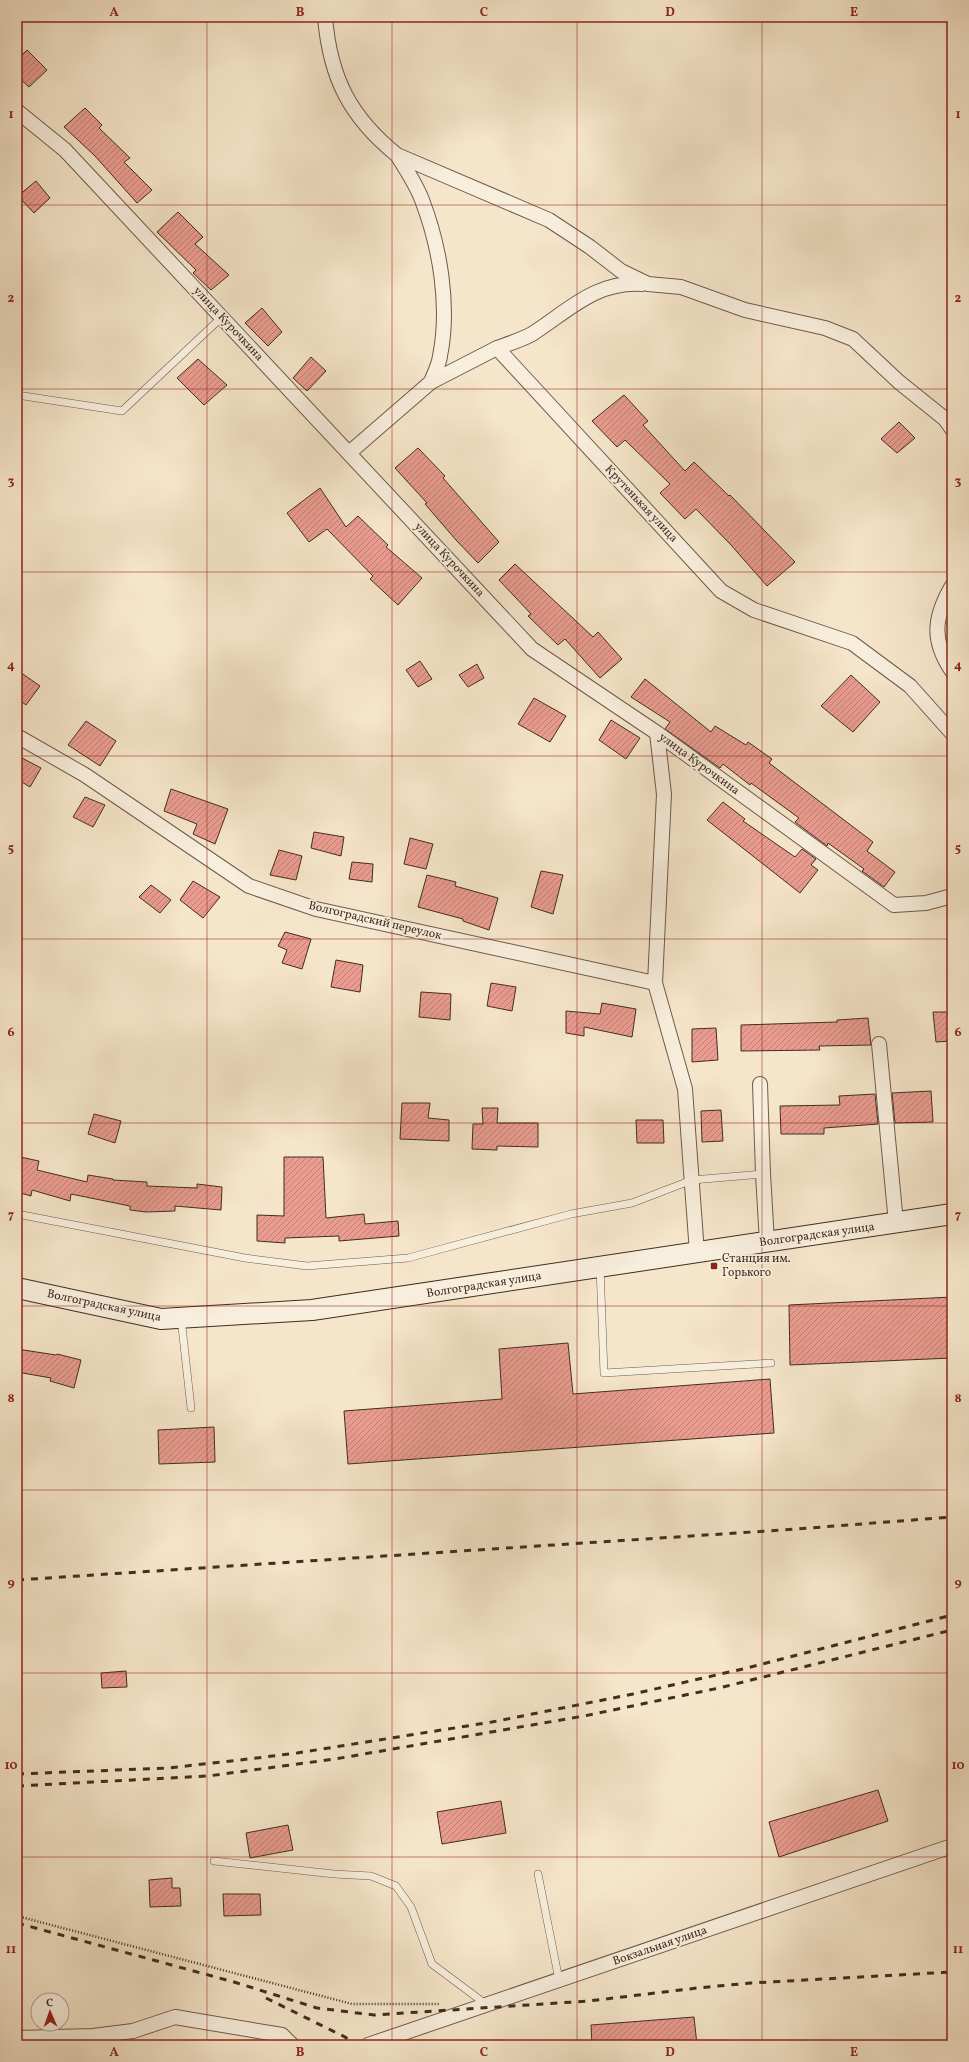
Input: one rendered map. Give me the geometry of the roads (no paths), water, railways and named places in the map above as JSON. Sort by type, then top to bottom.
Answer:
[{"type":"main road","name":"Волгоградская улица","points":[[17,1288],[161,1319],[312,1310],[952,1214]]},
{"type":"street","points":[[325,17],[331,61],[348,102],[377,138],[397,155],[549,220],[590,247],[621,271],[648,284]]},
{"type":"street","name":"улица Курочкина","points":[[17,111],[65,150],[532,649],[658,734],[894,905],[926,903],[952,896]]},
{"type":"street","points":[[397,155],[422,199],[431,226],[439,267],[444,330],[440,358],[431,382]]},
{"type":"street","points":[[349,453],[431,382],[497,348],[530,335],[575,302],[602,289],[625,283],[681,287],[745,310],[825,328],[854,339],[899,382],[945,419],[952,428]]},
{"type":"street","name":"Крутенькая улица","points":[[497,348],[721,591],[754,610],[852,644],[910,686],[952,732]]},
{"type":"street","points":[[952,586],[944,599],[938,620],[937,640],[946,662],[952,671]]},
{"type":"street","points":[[658,734],[664,794],[655,983],[685,1090],[697,1253]]},
{"type":"street","name":"Волгоградский переулок","points":[[17,736],[85,775],[249,886],[316,909],[655,983]]},
{"type":"street","points":[[879,1044],[896,1223]]},
{"type":"street","points":[[760,1084],[767,1242]]},
{"type":"street","name":"Вокзальная улица","points":[[368,2045],[952,1846]]},
{"type":"street","points":[[17,2038],[93,2036],[133,2031],[175,2017],[282,2035],[292,2045]]},
{"type":"lane","points":[[17,395],[122,411],[222,317]]},
{"type":"lane","points":[[17,1214],[245,1258],[307,1266],[408,1258],[571,1214],[632,1203],[692,1180],[763,1174]]},
{"type":"lane","points":[[600,1267],[604,1373],[771,1363]]},
{"type":"lane","points":[[181,1318],[191,1408]]},
{"type":"lane","points":[[214,1861],[334,1874],[372,1876],[396,1886],[412,1908],[432,1964],[487,2005]]},
{"type":"lane","points":[[538,1874],[559,1980]]},
{"type":"railway","points":[[17,1580],[783,1530],[952,1517]]},
{"type":"railway","points":[[17,1774],[168,1768],[297,1753],[492,1722],[633,1694],[747,1668],[952,1615]]},
{"type":"railway","points":[[17,1786],[208,1776],[335,1759],[584,1716],[719,1688],[952,1630]]},
{"type":"railway","points":[[17,1923],[234,1982],[317,2008],[374,2015],[589,2001],[751,1983],[952,1972]]},
{"type":"railway","points":[[266,1998],[345,2037],[356,2045]]},
{"type":"place","name":"Станция им. Горького","points":[[714,1266]]}]
